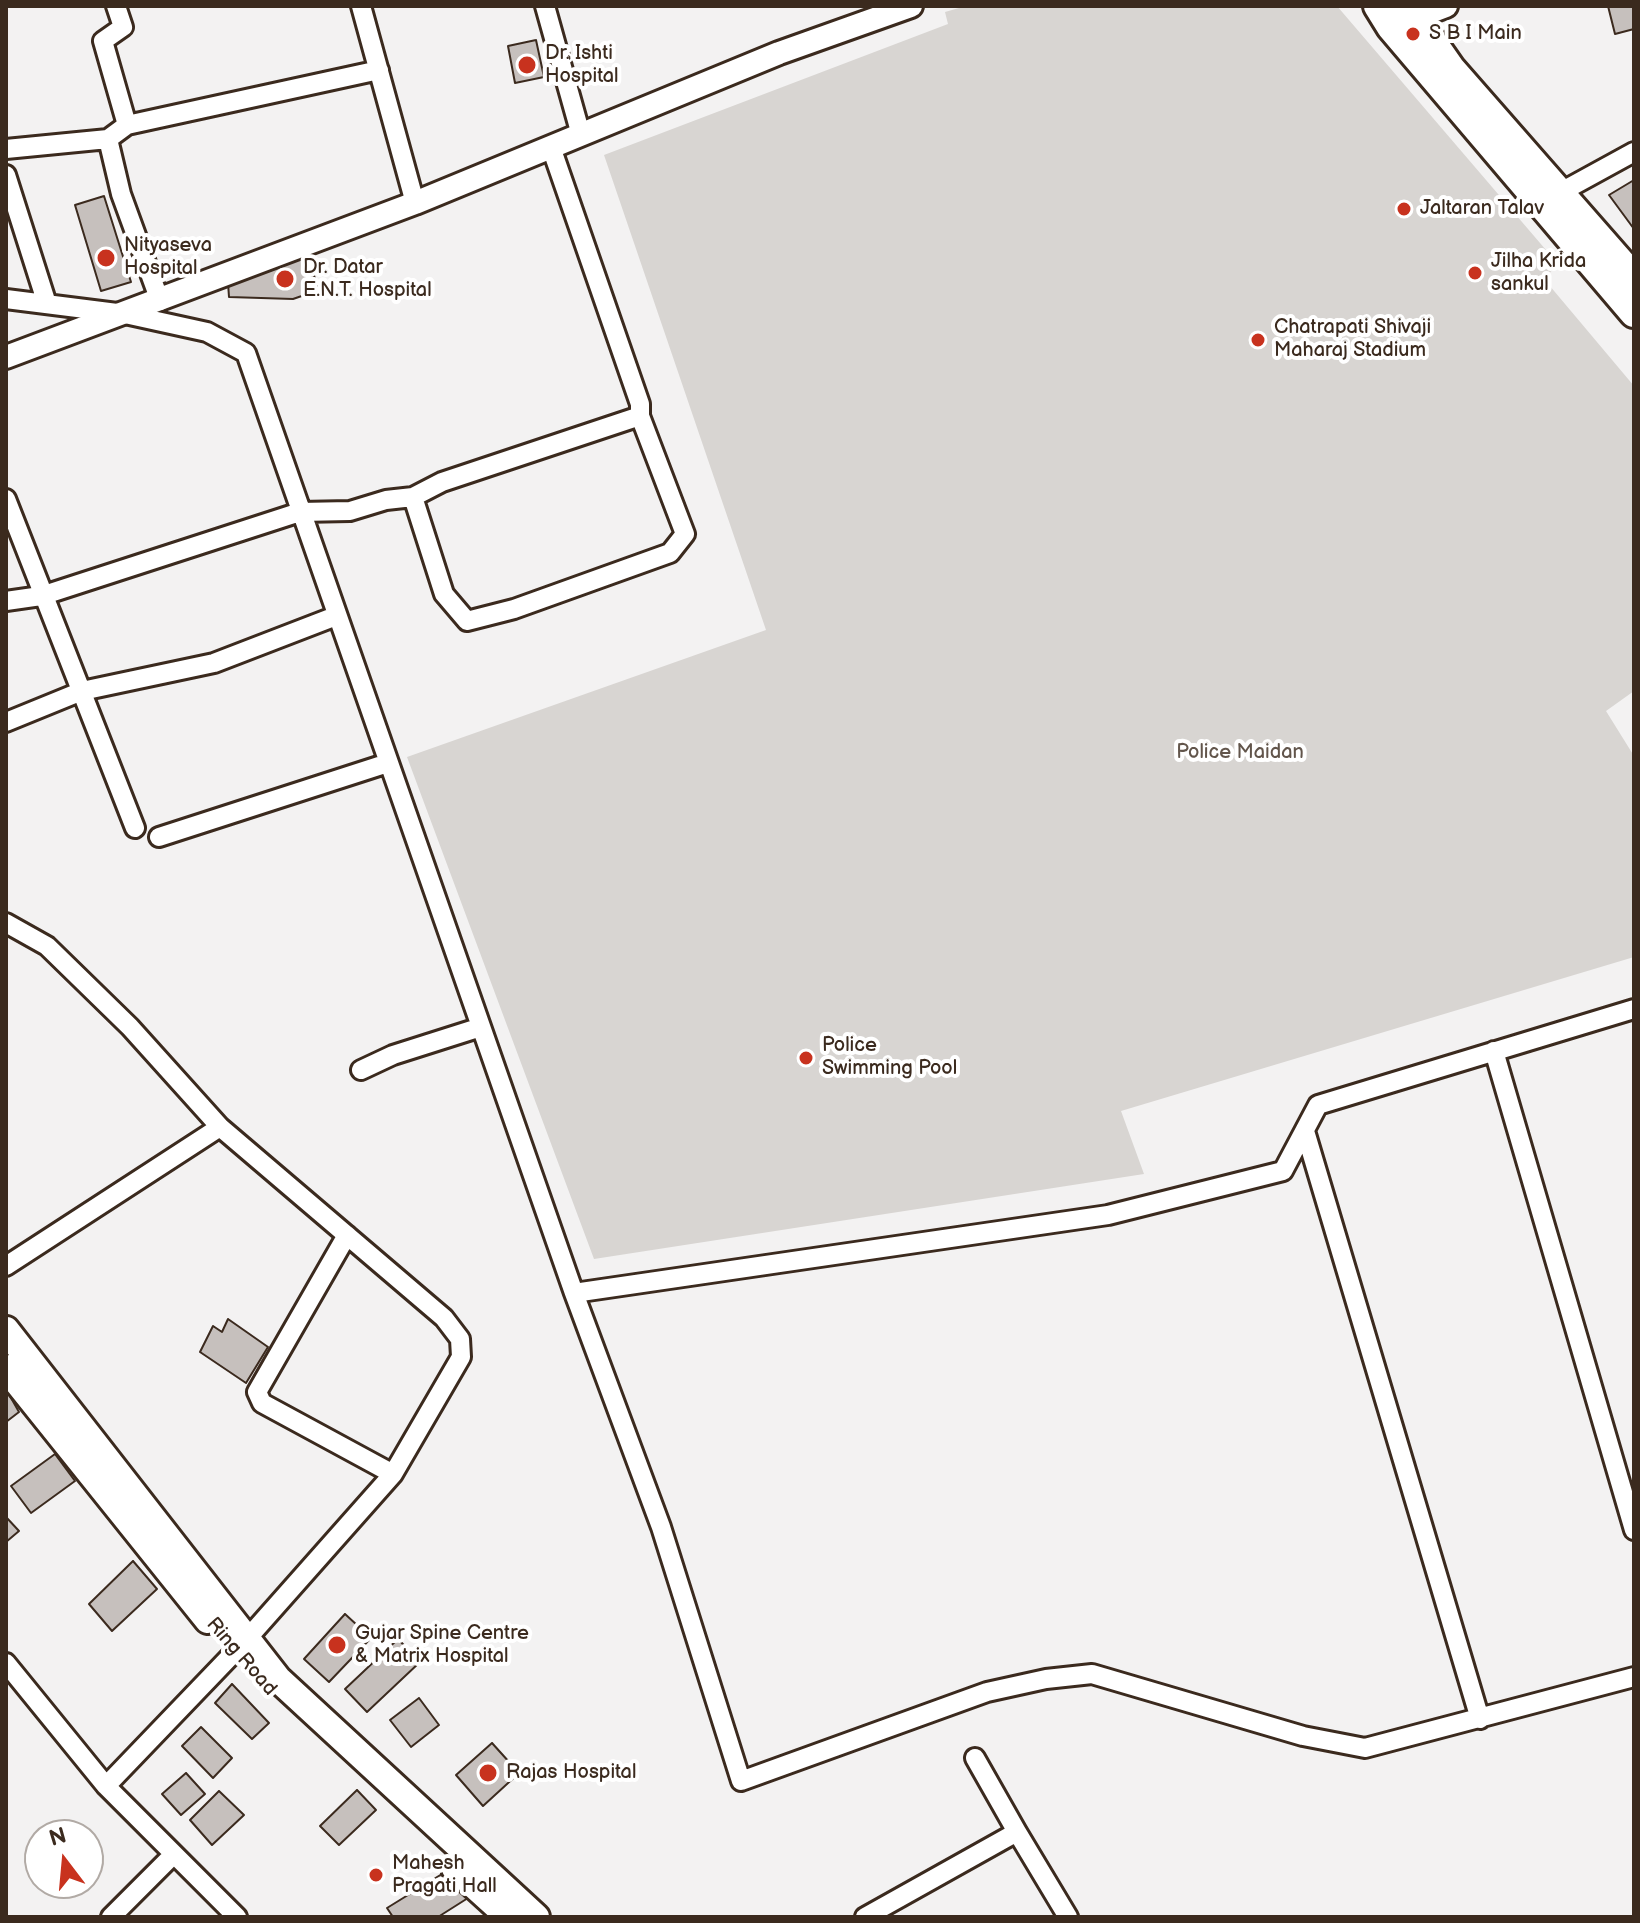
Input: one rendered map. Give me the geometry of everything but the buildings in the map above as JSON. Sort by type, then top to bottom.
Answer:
[{"type":"main road","points":[[1398,14],[1551,198],[1634,313]]},
{"type":"main road","points":[[1551,198],[1634,278]]},
{"type":"main road","name":"Ring Road","points":[[9,1348],[240,1646],[351,1773],[509,1917]]},
{"type":"main road","points":[[240,1646],[536,1917]]},
{"type":"street","points":[[116,6],[123,27],[103,41],[127,125]]},
{"type":"street","points":[[361,6],[415,203]]},
{"type":"street","points":[[545,6],[581,135]]},
{"type":"street","points":[[6,357],[415,203],[779,53],[911,6]]},
{"type":"street","points":[[1398,14],[1446,6]]},
{"type":"street","points":[[6,149],[108,139],[127,125],[379,70]]},
{"type":"street","points":[[108,139],[121,194],[160,301]]},
{"type":"street","points":[[413,497],[444,594],[467,621],[514,609],[670,553],[685,534],[640,416],[640,404],[551,147]]},
{"type":"street","points":[[1551,198],[1634,152]]},
{"type":"street","points":[[6,175],[47,304]]},
{"type":"street","points":[[6,299],[125,314],[207,332],[246,353],[574,1293],[661,1527],[741,1781],[987,1692],[1046,1679],[1092,1674],[1303,1736],[1365,1748],[1634,1677]]},
{"type":"street","points":[[6,601],[41,596],[300,512],[350,511],[386,500],[413,497],[442,482],[640,416]]},
{"type":"street","points":[[6,499],[41,596],[135,828]]},
{"type":"street","points":[[6,722],[82,691],[214,663],[336,616]]},
{"type":"street","points":[[159,837],[388,763]]},
{"type":"street","points":[[6,923],[47,946],[130,1027],[220,1127],[444,1318],[460,1339],[461,1357],[393,1474],[240,1646],[106,1786]]},
{"type":"street","points":[[574,1293],[1108,1215],[1283,1171],[1318,1105],[1494,1051],[1633,1013]]},
{"type":"street","points":[[361,1070],[393,1055],[481,1027]]},
{"type":"street","points":[[1494,1051],[1634,1530]]},
{"type":"street","points":[[6,1266],[220,1127]]},
{"type":"street","points":[[1305,1131],[1480,1719]]},
{"type":"street","points":[[347,1235],[257,1392],[262,1403],[393,1474]]},
{"type":"street","points":[[6,1663],[106,1786],[237,1917]]},
{"type":"street","points":[[975,1758],[1068,1917]]},
{"type":"street","points":[[871,1915],[1017,1832]]},
{"type":"street","points":[[111,1917],[174,1854]]},
{"type":"green space","name":"Police Maidan","points":[[966,6],[1337,6],[1558,264],[1544,279],[1634,386],[1634,691],[1606,711],[1634,756],[1634,957],[1121,1111],[1144,1174],[594,1259],[407,757],[766,630],[604,155],[948,24],[945,12]]},
{"type":"place","name":"S B I Main","points":[[1413,34]]},
{"type":"place","name":"Dr. Ishti Hospital","points":[[527,65]]},
{"type":"place","name":"Jaltaran Talav","points":[[1404,209]]},
{"type":"place","name":"Nityaseva Hospital","points":[[106,258]]},
{"type":"place","name":"Jilha Krida sankul","points":[[1475,273]]},
{"type":"place","name":"Dr. Datar E.N.T. Hospital","points":[[285,279]]},
{"type":"place","name":"Chatrapati Shivaji Maharaj Stadium","points":[[1258,340]]},
{"type":"place","name":"Police Swimming Pool","points":[[806,1058]]},
{"type":"place","name":"Gujar Spine Centre & Matrix Hospital","points":[[337,1645]]},
{"type":"place","name":"Rajas Hospital","points":[[488,1773]]},
{"type":"place","name":"Mahesh Pragati Hall","points":[[376,1875]]}]
